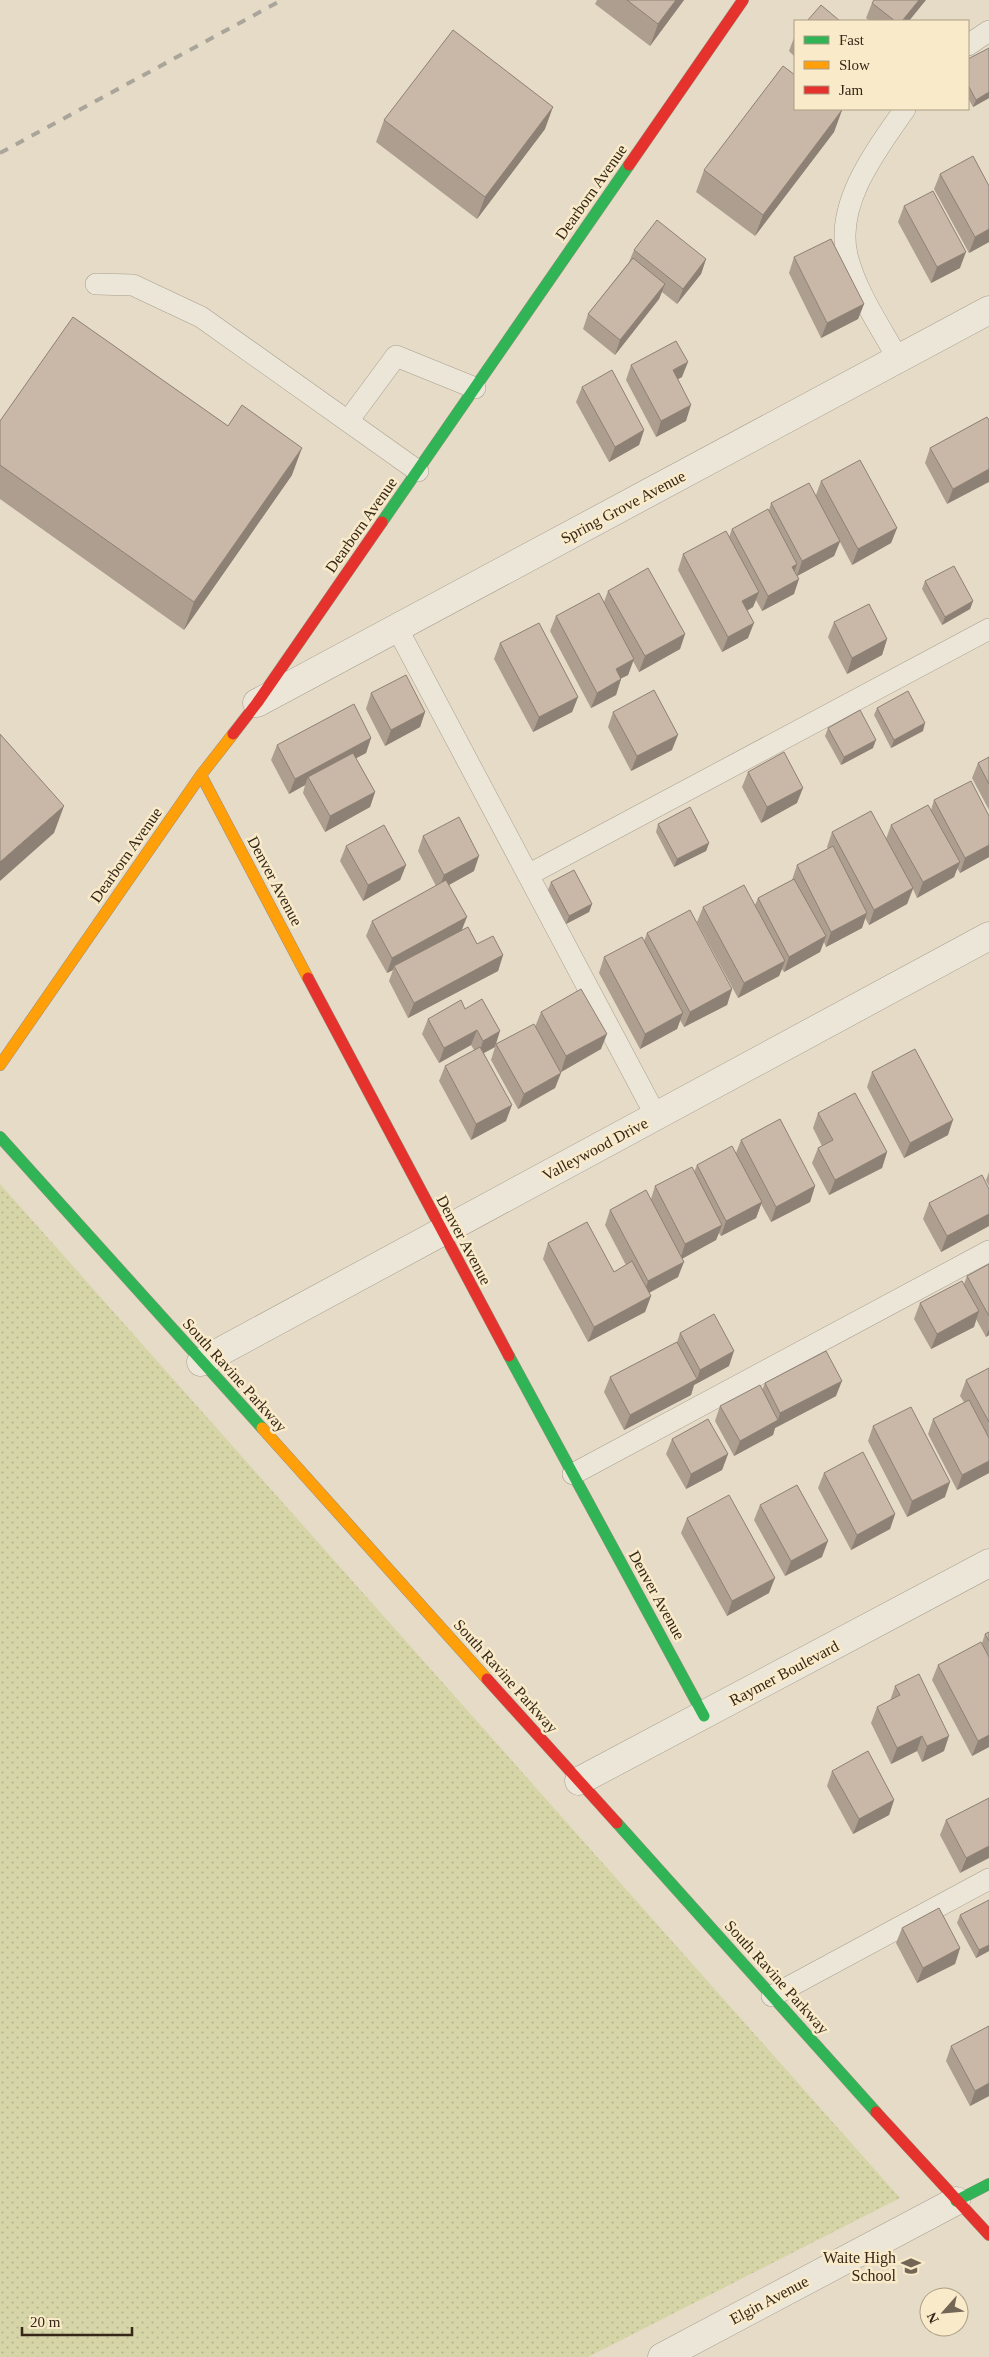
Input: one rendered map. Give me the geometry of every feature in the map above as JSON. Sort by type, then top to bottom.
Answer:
[{"type":"street","name":"Dearborn Avenue","points":[[0,1065],[202,775],[257,703],[744,0]]},
{"type":"street","name":"Spring Grove Avenue","points":[[257,703],[989,310]]},
{"type":"street","name":"Denver Avenue","points":[[202,775],[441,1232],[704,1716]]},
{"type":"street","name":"Valleywood Drive","points":[[201,1362],[989,936]]},
{"type":"street","name":"South Ravine Parkway","points":[[0,1137],[956,2201],[989,2235]]},
{"type":"street","name":"Raymer Boulevard","points":[[579,1781],[989,1563]]},
{"type":"street","points":[[956,2201],[989,2184]]},
{"type":"street","name":"Elgin Avenue","points":[[662,2357],[956,2201]]},
{"type":"lane","points":[[969,44],[989,31]]},
{"type":"lane","points":[[898,359],[861,290],[847,254],[847,219],[856,189],[871,158],[904,110]]},
{"type":"lane","points":[[96,284],[133,285],[201,317],[418,471]]},
{"type":"lane","points":[[348,421],[396,356],[475,388]]},
{"type":"lane","points":[[397,628],[656,1116]]},
{"type":"lane","points":[[528,875],[989,630]]},
{"type":"lane","points":[[573,1474],[989,1251]]},
{"type":"lane","points":[[772,1996],[989,1879]]},
{"type":"green space","points":[[0,1184],[900,2198],[588,2357],[0,2357]]},
{"type":"building","points":[[627,0],[676,0],[658,24]]},
{"type":"building","points":[[874,0],[919,0],[903,20],[894,20],[872,3]]},
{"type":"building","points":[[821,5],[839,20],[808,20]]},
{"type":"building","points":[[453,30],[553,107],[485,197],[384,120]]},
{"type":"building","points":[[989,48],[989,92],[976,100],[969,87],[969,58]]},
{"type":"building","points":[[783,66],[794,74],[794,110],[842,110],[763,215],[704,170]]},
{"type":"building","points":[[973,156],[989,186],[989,229],[975,237],[940,174]]},
{"type":"building","points":[[933,191],[966,252],[937,267],[904,206]]},
{"type":"building","points":[[657,220],[706,259],[683,289],[634,250]]},
{"type":"building","points":[[831,239],[864,304],[827,323],[794,257]]},
{"type":"building","points":[[633,258],[665,284],[620,340],[588,314]]},
{"type":"building","points":[[73,317],[228,426],[242,405],[302,448],[194,602],[0,465],[0,421]]},
{"type":"building","points":[[676,341],[688,362],[673,370],[691,405],[661,421],[631,365]]},
{"type":"building","points":[[612,370],[644,430],[615,447],[582,387]]},
{"type":"building","points":[[987,417],[989,420],[989,469],[953,489],[930,448]]},
{"type":"building","points":[[860,460],[897,528],[858,549],[821,481]]},
{"type":"building","points":[[809,483],[840,541],[802,561],[771,503]]},
{"type":"building","points":[[768,509],[797,564],[792,567],[799,579],[768,596],[732,529]]},
{"type":"building","points":[[726,531],[759,592],[742,601],[754,623],[728,637],[683,554]]},
{"type":"building","points":[[954,566],[973,601],[945,617],[925,581]]},
{"type":"building","points":[[648,568],[685,634],[645,656],[608,591]]},
{"type":"building","points":[[599,593],[634,659],[616,669],[621,679],[597,693],[556,616]]},
{"type":"building","points":[[869,604],[887,639],[852,658],[834,622]]},
{"type":"building","points":[[539,623],[578,697],[539,717],[500,643]]},
{"type":"building","points":[[406,675],[425,712],[391,730],[371,693]]},
{"type":"building","points":[[654,690],[678,735],[637,756],[613,712]]},
{"type":"building","points":[[908,691],[925,723],[894,740],[877,708]]},
{"type":"building","points":[[354,704],[371,738],[295,779],[277,745]]},
{"type":"building","points":[[860,710],[876,740],[844,757],[828,728]]},
{"type":"building","points":[[0,734],[64,806],[0,862]]},
{"type":"building","points":[[784,752],[803,788],[767,807],[748,772]]},
{"type":"building","points":[[353,753],[375,792],[330,816],[308,777]]},
{"type":"building","points":[[989,757],[989,784],[978,763]]},
{"type":"building","points":[[971,781],[989,816],[989,845],[965,858],[934,800]]},
{"type":"building","points":[[928,805],[960,862],[923,882],[891,825]]},
{"type":"building","points":[[690,807],[709,843],[677,859],[658,824]]},
{"type":"building","points":[[871,811],[913,888],[874,910],[832,832]]},
{"type":"building","points":[[459,817],[479,856],[444,875],[423,836]]},
{"type":"building","points":[[384,825],[406,865],[368,885],[346,846]]},
{"type":"building","points":[[833,846],[867,913],[831,932],[797,865]]},
{"type":"building","points":[[574,870],[592,904],[569,916],[551,882]]},
{"type":"building","points":[[794,879],[826,936],[789,957],[758,898]]},
{"type":"building","points":[[446,880],[467,917],[392,958],[372,921]]},
{"type":"building","points":[[744,885],[785,961],[744,983],[703,907]]},
{"type":"building","points":[[690,910],[732,989],[690,1012],[647,933]]},
{"type":"building","points":[[468,927],[477,944],[493,936],[503,955],[414,1003],[394,966]]},
{"type":"building","points":[[642,937],[683,1013],[645,1034],[604,957]]},
{"type":"building","points":[[581,989],[607,1034],[566,1056],[541,1012]]},
{"type":"building","points":[[482,999],[500,1031],[483,1041],[477,1030],[444,1048],[428,1019],[461,1000],[465,1009]]},
{"type":"building","points":[[534,1024],[561,1073],[524,1094],[496,1044]]},
{"type":"building","points":[[480,1047],[512,1105],[476,1124],[445,1066]]},
{"type":"building","points":[[915,1049],[953,1120],[910,1143],[872,1072]]},
{"type":"building","points":[[855,1093],[887,1152],[835,1180],[818,1148],[833,1140],[818,1113]]},
{"type":"building","points":[[780,1119],[815,1186],[776,1207],[741,1140]]},
{"type":"building","points":[[732,1146],[762,1202],[726,1221],[697,1165]]},
{"type":"building","points":[[692,1167],[722,1225],[685,1244],[655,1186]]},
{"type":"building","points":[[982,1175],[989,1189],[989,1214],[947,1236],[929,1203]]},
{"type":"building","points":[[646,1190],[684,1262],[648,1281],[610,1210]]},
{"type":"building","points":[[587,1222],[614,1272],[632,1261],[651,1296],[594,1327],[548,1243]]},
{"type":"building","points":[[989,1264],[989,1316],[967,1276]]},
{"type":"building","points":[[962,1281],[979,1311],[937,1334],[920,1303]]},
{"type":"building","points":[[714,1314],[734,1351],[700,1370],[680,1333]]},
{"type":"building","points":[[677,1342],[697,1379],[630,1415],[610,1377]]},
{"type":"building","points":[[826,1351],[842,1381],[780,1413],[765,1383]]},
{"type":"building","points":[[989,1368],[989,1422],[966,1380]]},
{"type":"building","points":[[760,1385],[778,1420],[740,1441],[720,1406]]},
{"type":"building","points":[[969,1400],[989,1438],[989,1461],[962,1475],[933,1419]]},
{"type":"building","points":[[911,1407],[950,1482],[912,1501],[873,1426]]},
{"type":"building","points":[[708,1419],[728,1454],[691,1474],[672,1439]]},
{"type":"building","points":[[863,1452],[895,1514],[857,1535],[824,1473]]},
{"type":"building","points":[[797,1485],[828,1541],[791,1561],[760,1505]]},
{"type":"building","points":[[729,1495],[775,1578],[732,1601],[687,1518]]},
{"type":"building","points":[[989,1632],[989,1641],[985,1634]]},
{"type":"building","points":[[981,1642],[989,1657],[989,1735],[978,1741],[938,1665]]},
{"type":"building","points":[[919,1674],[949,1736],[927,1746],[922,1736],[897,1748],[877,1707],[900,1695],[895,1686]]},
{"type":"building","points":[[868,1751],[894,1800],[859,1819],[832,1771]]},
{"type":"building","points":[[989,1798],[989,1846],[966,1858],[946,1820]]},
{"type":"building","points":[[989,1900],[989,1945],[979,1950],[960,1915]]},
{"type":"building","points":[[939,1908],[960,1948],[923,1968],[902,1928]]},
{"type":"building","points":[[989,2026],[989,2083],[975,2091],[951,2046]]},
{"type":"railway","points":[[0,153],[282,0]]},
{"type":"traffic: fast","points":[[382,522],[629,165]]},
{"type":"traffic: fast","points":[[0,1137],[262,1428]]},
{"type":"traffic: fast","points":[[509,1356],[704,1716]]},
{"type":"traffic: fast","points":[[617,1823],[876,2112]]},
{"type":"traffic: fast","points":[[956,2201],[989,2184]]},
{"type":"traffic: slow","points":[[0,1065],[201,775],[233,734]]},
{"type":"traffic: slow","points":[[201,775],[308,978]]},
{"type":"traffic: slow","points":[[262,1428],[487,1679]]},
{"type":"traffic: jam","points":[[629,165],[743,0]]},
{"type":"traffic: jam","points":[[233,734],[257,703],[382,522]]},
{"type":"traffic: jam","points":[[308,978],[509,1356]]},
{"type":"traffic: jam","points":[[487,1679],[617,1823]]},
{"type":"traffic: jam","points":[[876,2112],[989,2235]]},
{"type":"place","name":"Waite High School","points":[[911,2266]]}]
